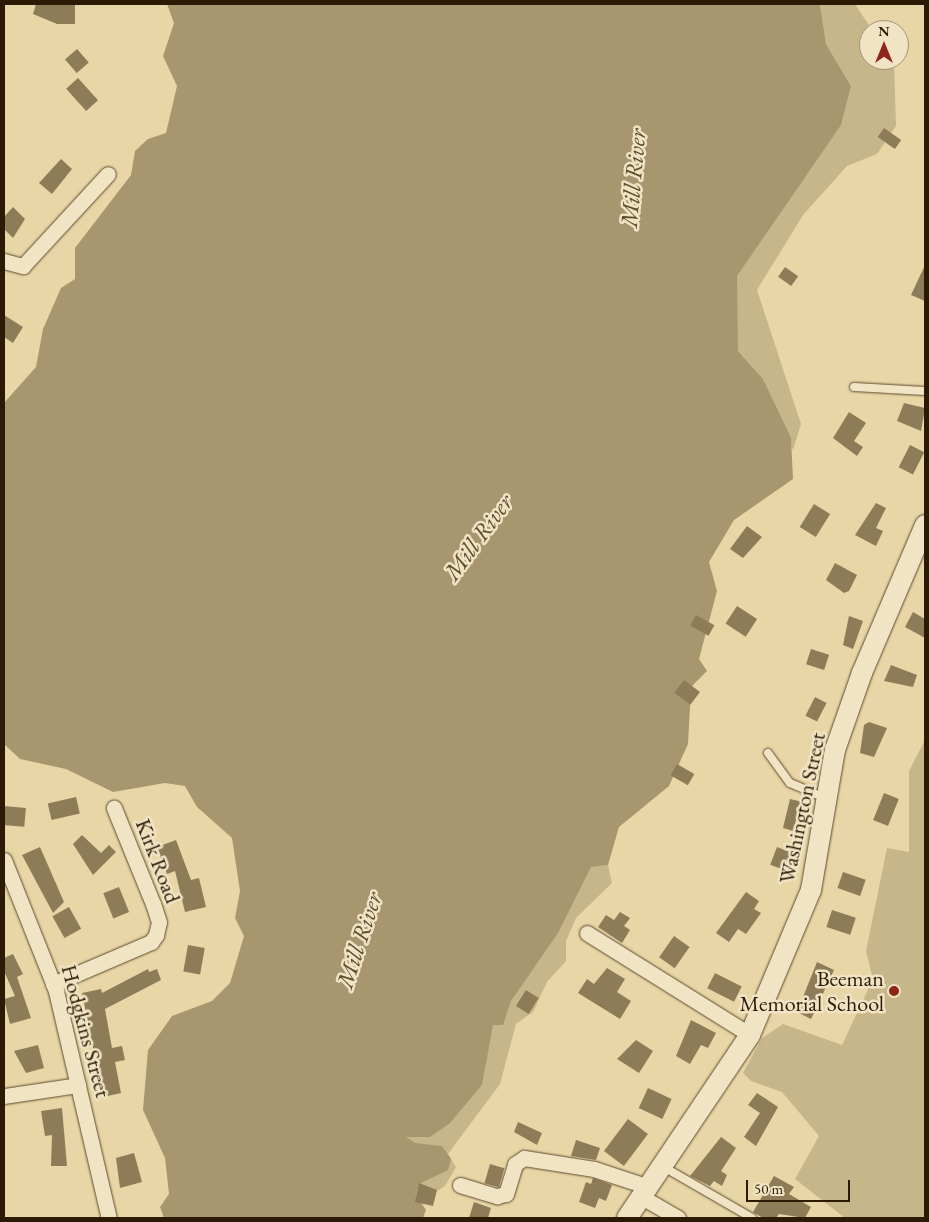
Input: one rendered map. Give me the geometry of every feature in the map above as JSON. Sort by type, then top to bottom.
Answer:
[{"type":"main road","name":"Washington Street","points":[[627,1218],[660,1165],[741,1054],[750,1035],[812,890],[835,750],[862,673],[925,525]]},
{"type":"street","points":[[4,261],[23,266],[108,174]]},
{"type":"street","name":"Kirk Road","points":[[53,984],[151,942],[156,935],[159,922],[154,904],[114,808]]},
{"type":"street","name":"Hodgkins Street","points":[[4,860],[53,984],[109,1218]]},
{"type":"street","points":[[587,933],[750,1035]]},
{"type":"street","points":[[4,1096],[78,1085]]},
{"type":"street","points":[[460,1184],[497,1196],[506,1194],[515,1164],[524,1158],[594,1169],[643,1191],[678,1218]]},
{"type":"lane","points":[[854,386],[925,391]]},
{"type":"lane","points":[[768,753],[790,784],[827,799]]},
{"type":"lane","points":[[660,1165],[752,1218]]},
{"type":"shaded area","points":[[820,4],[855,4],[865,20],[859,20],[859,70],[894,70],[896,126],[877,154],[847,166],[803,215],[757,290],[801,424],[793,450],[763,379],[732,344],[731,278],[851,86],[826,44]]},
{"type":"shaded area","name":"Beeman Memorial School","points":[[925,740],[925,1218],[845,1218],[795,1179],[819,1136],[782,1092],[751,1081],[743,1073],[762,1038],[783,1024],[842,1045],[873,979],[866,951],[887,848],[909,852],[909,771]]},
{"type":"shaded area","points":[[608,865],[612,883],[576,918],[566,941],[566,961],[547,982],[533,1012],[516,1024],[500,1084],[448,1154],[456,1167],[445,1186],[419,1202],[412,1188],[414,1153],[405,1136],[482,1085],[489,1022],[589,867]]},
{"type":"water","name":"Mill River","points":[[167,4],[820,4],[826,44],[851,86],[841,125],[737,276],[738,351],[763,379],[791,438],[793,479],[734,520],[709,562],[717,591],[699,659],[707,671],[691,687],[688,744],[669,786],[619,827],[608,865],[591,867],[558,933],[511,1001],[503,1025],[493,1025],[482,1085],[450,1123],[430,1137],[406,1137],[415,1143],[442,1146],[451,1159],[448,1170],[419,1184],[416,1195],[426,1210],[423,1218],[164,1218],[160,1207],[169,1194],[165,1158],[143,1110],[148,1050],[172,1016],[212,1001],[230,983],[244,936],[235,918],[240,891],[232,838],[197,807],[185,786],[165,783],[113,792],[66,769],[20,759],[4,744],[4,403],[36,367],[43,329],[61,288],[75,279],[75,248],[131,175],[135,151],[148,139],[166,133],[177,86],[163,56],[174,23]]},
{"type":"building","points":[[36,4],[75,4],[75,24],[57,24],[33,14]]},
{"type":"building","points":[[77,49],[89,63],[77,73],[65,59]]},
{"type":"building","points":[[78,78],[98,100],[86,111],[66,89]]},
{"type":"building","points":[[884,128],[901,140],[895,149],[878,137]]},
{"type":"building","points":[[61,159],[72,169],[52,194],[39,183]]},
{"type":"building","points":[[13,207],[25,219],[13,238],[4,229],[4,217]]},
{"type":"building","points":[[925,265],[925,301],[911,295]]},
{"type":"building","points":[[785,267],[798,276],[791,286],[778,277]]},
{"type":"building","points":[[4,315],[23,327],[13,343],[4,337]]},
{"type":"building","points":[[904,403],[925,408],[921,431],[897,421]]},
{"type":"building","points":[[849,412],[866,423],[854,441],[863,447],[857,456],[833,438]]},
{"type":"building","points":[[910,445],[924,452],[913,475],[899,467]]},
{"type":"building","points":[[876,503],[886,508],[876,528],[883,531],[876,546],[855,535]]},
{"type":"building","points":[[814,504],[830,514],[816,537],[800,527]]},
{"type":"building","points":[[747,526],[762,537],[743,558],[730,549]]},
{"type":"building","points":[[835,563],[857,575],[849,591],[844,593],[826,580]]},
{"type":"building","points":[[737,606],[757,619],[746,637],[726,624]]},
{"type":"building","points":[[913,612],[925,619],[925,638],[905,627]]},
{"type":"building","points":[[696,615],[714,625],[709,636],[690,625]]},
{"type":"building","points":[[849,616],[863,621],[853,649],[843,645]]},
{"type":"building","points":[[811,649],[829,655],[824,670],[806,664]]},
{"type":"building","points":[[891,665],[917,675],[913,687],[884,681]]},
{"type":"building","points":[[684,680],[700,692],[690,705],[674,693]]},
{"type":"building","points":[[815,697],[827,703],[817,722],[805,716]]},
{"type":"building","points":[[869,722],[887,728],[874,757],[860,753],[864,725]]},
{"type":"building","points":[[677,764],[694,774],[688,785],[670,775]]},
{"type":"building","points":[[884,793],[899,799],[888,826],[873,820]]},
{"type":"building","points":[[76,797],[80,814],[52,820],[48,804]]},
{"type":"building","points":[[790,799],[807,803],[803,822],[796,820],[793,831],[783,828]]},
{"type":"building","points":[[4,806],[26,808],[24,827],[4,825]]},
{"type":"building","points":[[82,835],[101,853],[109,845],[116,852],[93,875],[73,844]]},
{"type":"building","points":[[176,840],[191,880],[199,878],[206,907],[185,912],[175,871],[167,874],[157,847]]},
{"type":"building","points":[[40,847],[64,902],[53,913],[22,855]]},
{"type":"building","points":[[777,847],[798,855],[791,873],[770,865]]},
{"type":"building","points":[[843,872],[866,880],[860,896],[837,888]]},
{"type":"building","points":[[119,887],[129,912],[113,918],[103,893]]},
{"type":"building","points":[[746,892],[759,901],[754,909],[761,913],[746,934],[738,929],[729,942],[716,933]]},
{"type":"building","points":[[69,907],[81,929],[65,938],[52,916]]},
{"type":"building","points":[[832,910],[856,918],[850,935],[826,927]]},
{"type":"building","points":[[620,912],[630,918],[624,926],[630,930],[622,943],[598,927],[606,915],[614,920]]},
{"type":"building","points":[[674,936],[690,947],[675,968],[659,957]]},
{"type":"building","points":[[188,945],[205,948],[200,975],[183,972]]},
{"type":"building","points":[[13,954],[23,974],[17,977],[31,1018],[10,1024],[4,999],[15,996],[4,971],[4,958]]},
{"type":"building","points":[[817,962],[834,970],[811,1019],[797,1012]]},
{"type":"building","points":[[607,968],[625,979],[617,992],[631,1001],[620,1019],[578,993],[587,979],[594,984]]},
{"type":"building","points":[[148,969],[149,972],[157,969],[161,980],[105,1009],[112,1048],[122,1046],[125,1060],[115,1062],[121,1093],[103,1097],[82,993],[101,989],[102,993]]},
{"type":"building","points":[[715,973],[742,987],[734,1002],[707,988]]},
{"type":"building","points":[[526,990],[539,998],[529,1014],[516,1006]]},
{"type":"building","points":[[691,1020],[716,1033],[708,1048],[701,1045],[690,1064],[676,1056]]},
{"type":"building","points":[[636,1040],[653,1051],[639,1073],[617,1059]]},
{"type":"building","points":[[38,1045],[44,1068],[26,1073],[14,1051]]},
{"type":"building","points":[[648,1088],[672,1099],[662,1119],[639,1108]]},
{"type":"building","points":[[757,1093],[778,1107],[756,1146],[744,1137],[760,1113],[748,1105]]},
{"type":"building","points":[[62,1108],[67,1166],[51,1166],[52,1135],[45,1136],[41,1111]]},
{"type":"building","points":[[628,1119],[648,1134],[624,1166],[604,1151]]},
{"type":"building","points":[[518,1122],[542,1133],[537,1145],[514,1132]]},
{"type":"building","points":[[721,1137],[736,1148],[721,1171],[727,1175],[722,1186],[714,1181],[710,1186],[690,1176]]},
{"type":"building","points":[[576,1140],[600,1148],[596,1160],[571,1156]]},
{"type":"building","points":[[134,1153],[142,1182],[120,1188],[116,1158]]},
{"type":"building","points":[[490,1164],[504,1168],[499,1187],[484,1183]]},
{"type":"building","points":[[774,1176],[794,1187],[789,1194],[811,1207],[805,1218],[779,1214],[776,1218],[763,1218],[753,1212]]},
{"type":"building","points":[[593,1178],[612,1185],[606,1201],[599,1198],[595,1208],[579,1202],[586,1182],[591,1184]]},
{"type":"building","points":[[419,1183],[437,1190],[433,1206],[415,1202]]},
{"type":"building","points":[[474,1202],[491,1208],[488,1218],[469,1218]]},
{"type":"place","name":"Beeman Memorial School","points":[[894,991]]}]
